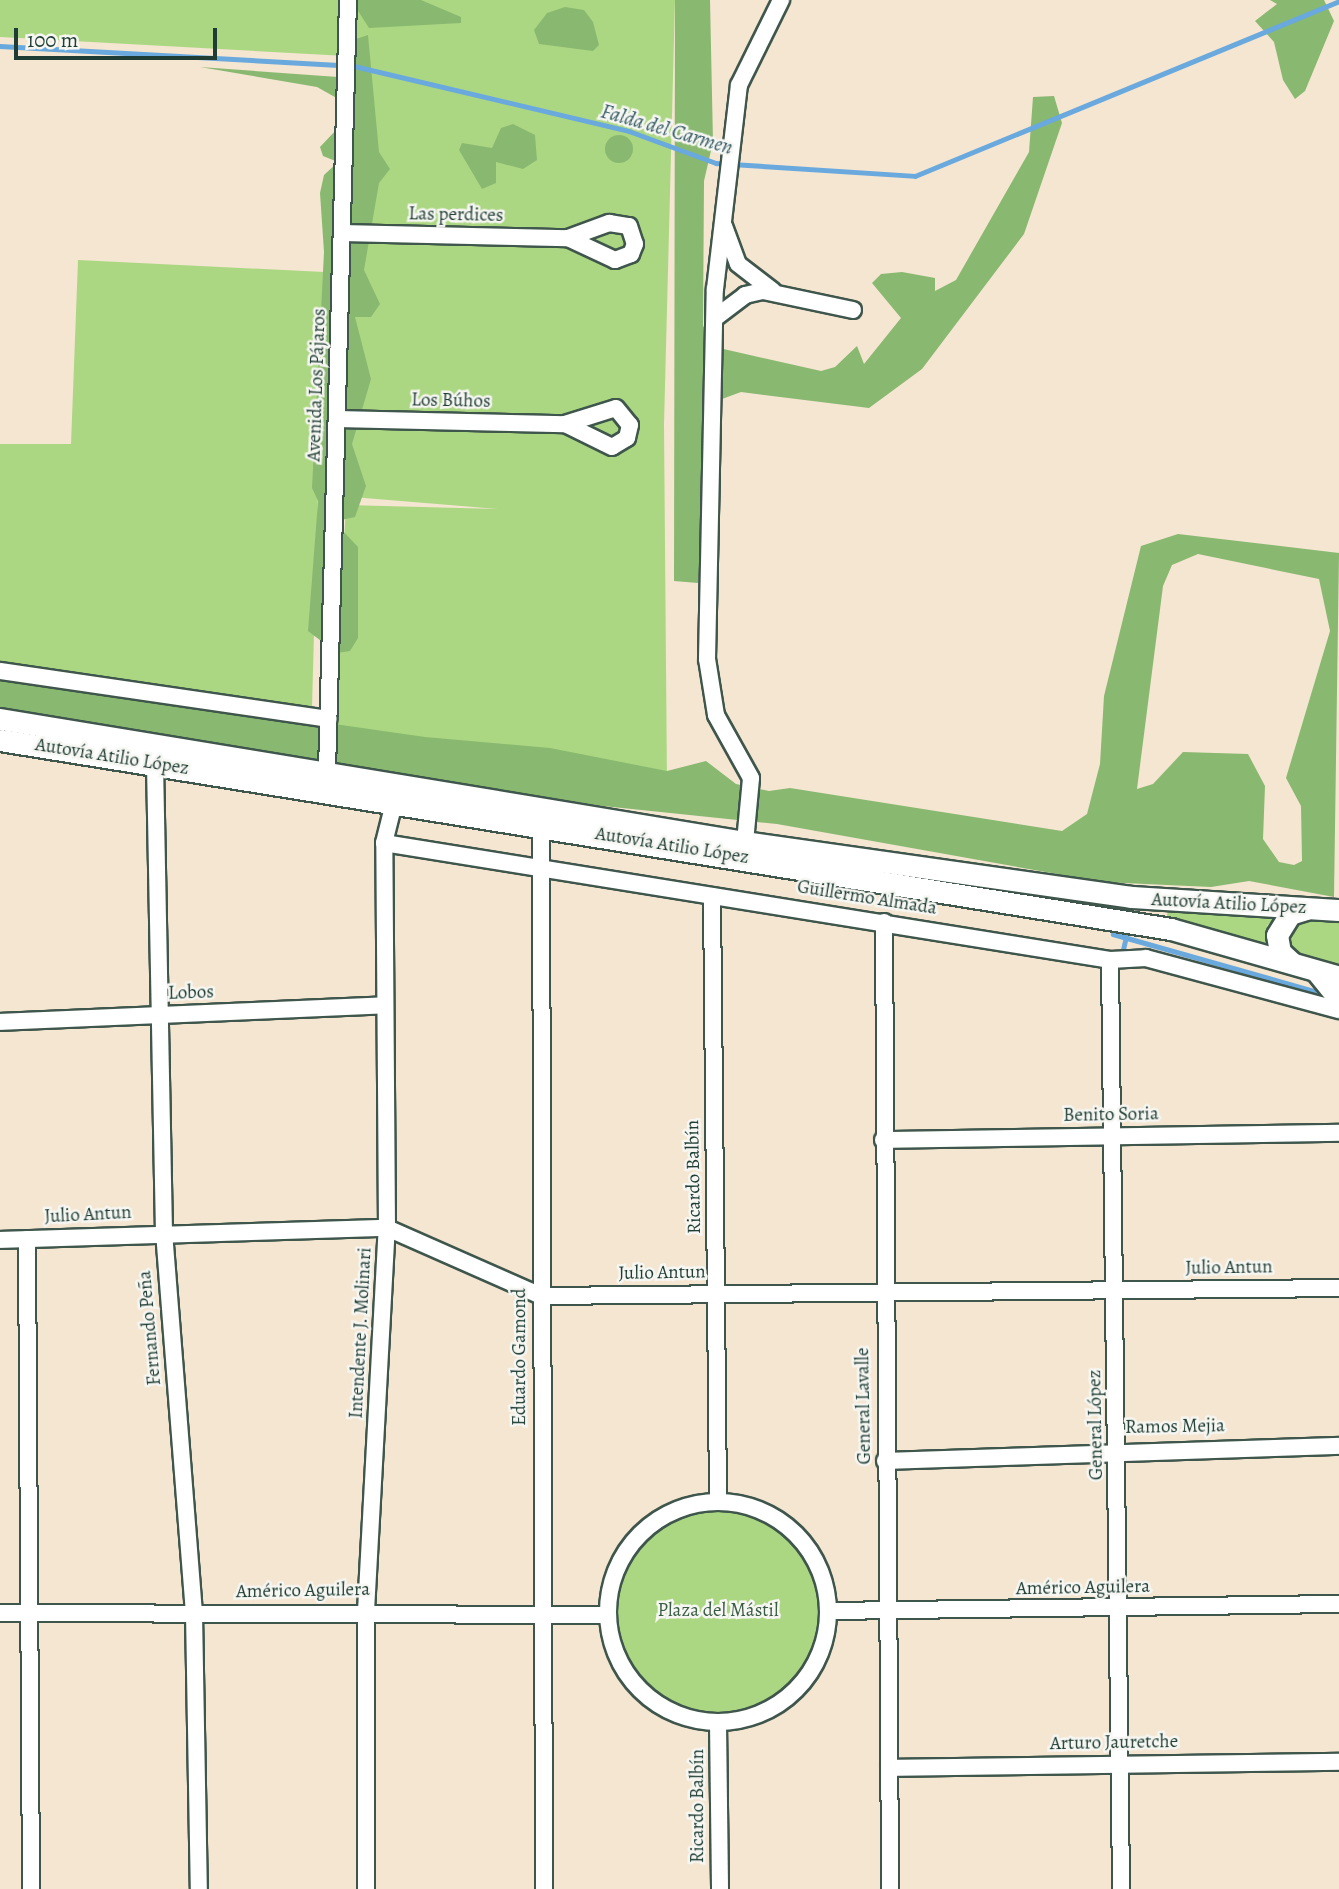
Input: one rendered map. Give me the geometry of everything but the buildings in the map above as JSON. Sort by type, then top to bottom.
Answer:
[{"type":"main road","name":"Autovía Atilio López","points":[[0,719],[327,771],[396,791],[541,825],[1171,929],[1339,976]]},
{"type":"main road","name":"Autovía Atilio López","points":[[0,740],[155,764],[396,791],[1174,903],[1339,910]]},
{"type":"main road","points":[[1293,963],[1280,952],[1277,935],[1290,914],[1308,909]]},
{"type":"main road","points":[[1317,972],[1339,999]]},
{"type":"street","name":"Avenida Los Pájaros","points":[[327,771],[348,0]]},
{"type":"street","points":[[746,842],[751,778],[721,727],[708,670],[715,318],[722,218],[742,73],[781,0]]},
{"type":"street","points":[[722,218],[738,264],[773,292]]},
{"type":"street","name":"Las perdices","points":[[342,233],[568,238]]},
{"type":"street","points":[[715,318],[745,295],[773,292],[853,310]]},
{"type":"street","name":"Los Búhos","points":[[337,419],[565,424]]},
{"type":"street","points":[[0,671],[329,719]]},
{"type":"street","name":"Fernando Peña","points":[[155,764],[163,1232],[194,1613],[199,1889]]},
{"type":"street","name":"Intendente J. Molinari","points":[[366,1889],[366,1611],[387,1228],[384,843],[396,791]]},
{"type":"street","name":"Eduardo Gamond","points":[[541,825],[544,1889]]},
{"type":"street","name":"Guillermo Almada","points":[[384,843],[1110,960],[1154,960],[1339,1010]]},
{"type":"street","name":"Ricardo Balbín","points":[[712,896],[718,1500]]},
{"type":"street","name":"General Lavalle","points":[[884,922],[883,1140],[890,1889]]},
{"type":"street","name":"General López","points":[[1110,960],[1115,1136],[1121,1889]]},
{"type":"street","name":"Lobos","points":[[0,1022],[384,1005]]},
{"type":"street","name":"Benito Soria","points":[[883,1140],[1339,1133]]},
{"type":"street","name":"Julio Antun","points":[[0,1240],[163,1232],[387,1228],[541,1296],[1339,1287]]},
{"type":"street","points":[[27,1239],[31,1889]]},
{"type":"street","name":"Ramos Mejia","points":[[885,1461],[1118,1449],[1339,1446]]},
{"type":"street","points":[[718,1500],[751,1505],[798,1537],[822,1574],[829,1611],[822,1650],[805,1681],[751,1718],[718,1723],[684,1718],[654,1703],[629,1679],[613,1649],[607,1615],[612,1577],[633,1540],[666,1513],[718,1500]]},
{"type":"street","name":"Américo Aguilera","points":[[829,1611],[887,1614],[1339,1604]]},
{"type":"street","name":"Américo Aguilera","points":[[0,1613],[366,1611],[607,1615]]},
{"type":"street","name":"Ricardo Balbín","points":[[718,1723],[720,1889]]},
{"type":"street","name":"Arturo Jauretche","points":[[889,1768],[1339,1762]]},
{"type":"green space","points":[[0,0],[348,0],[346,56],[0,37]]},
{"type":"green space","points":[[351,0],[421,0],[461,17],[461,23],[369,28]]},
{"type":"green space","points":[[354,0],[675,0],[664,425],[667,784],[334,736],[346,505],[498,509],[340,496]]},
{"type":"green space","points":[[675,0],[710,0],[713,142],[704,181],[703,326],[719,348],[821,371],[835,367],[857,346],[864,364],[901,318],[872,283],[881,274],[902,272],[935,278],[935,291],[956,280],[1029,152],[1033,97],[1054,96],[1062,123],[1024,234],[922,369],[869,408],[741,392],[722,399],[698,583],[674,581]]},
{"type":"green space","points":[[1270,0],[1324,0],[1334,21],[1305,91],[1295,99],[1283,80],[1274,42],[1255,21],[1277,4]]},
{"type":"green space","points":[[565,7],[584,10],[593,22],[599,45],[593,51],[539,44],[534,30],[547,13]]},
{"type":"green space","points":[[368,35],[379,152],[390,169],[379,183],[364,270],[380,304],[371,317],[355,317],[371,379],[352,444],[366,486],[355,517],[341,520],[340,528],[358,547],[358,638],[350,651],[337,653],[308,631],[318,501],[312,488],[324,252],[320,193],[324,175],[338,162],[323,156],[320,147],[338,128],[342,101],[317,87],[200,67],[338,77],[353,40]]},
{"type":"green space","points":[[513,124],[535,135],[537,160],[523,169],[496,162],[496,183],[482,189],[459,150],[462,143],[492,148],[501,128]]},
{"type":"green space","points":[[619,135],[629,139],[633,149],[629,159],[619,163],[609,159],[605,149],[609,139]]},
{"type":"green space","points":[[78,260],[324,272],[312,707],[0,663],[0,444],[71,444]]},
{"type":"green space","points":[[1178,534],[1339,553],[1334,897],[1249,881],[1211,887],[1102,882],[777,824],[603,806],[0,712],[0,676],[425,737],[550,748],[667,771],[706,761],[736,784],[769,791],[790,788],[1062,831],[1087,814],[1100,764],[1104,696],[1141,546]],"holes":[[[1198,554],[1319,579],[1330,631],[1286,778],[1301,806],[1302,861],[1294,865],[1279,862],[1263,839],[1265,786],[1248,754],[1183,752],[1153,784],[1137,789],[1163,586],[1172,565]]]},
{"type":"green space","points":[[1168,909],[1202,913],[1279,913],[1267,926],[1271,949],[1166,922]]},
{"type":"green space","points":[[1299,920],[1339,921],[1339,966],[1288,951],[1285,932]]},
{"type":"green space","name":"Plaza del Mástil","points":[[718,1510],[757,1517],[790,1539],[812,1572],[819,1611],[812,1650],[790,1683],[757,1705],[718,1712],[679,1705],[646,1683],[624,1650],[617,1611],[624,1572],[646,1539],[679,1517]]},
{"type":"waterway","name":"Falda del Carmen","points":[[350,65],[629,131],[716,163],[915,176],[1339,1]]},
{"type":"waterway","name":"Falda del Carmen","points":[[0,46],[342,65]]},
{"type":"waterway","points":[[1113,934],[1314,991]]},
{"type":"waterway","points":[[1122,954],[1126,936]]}]
